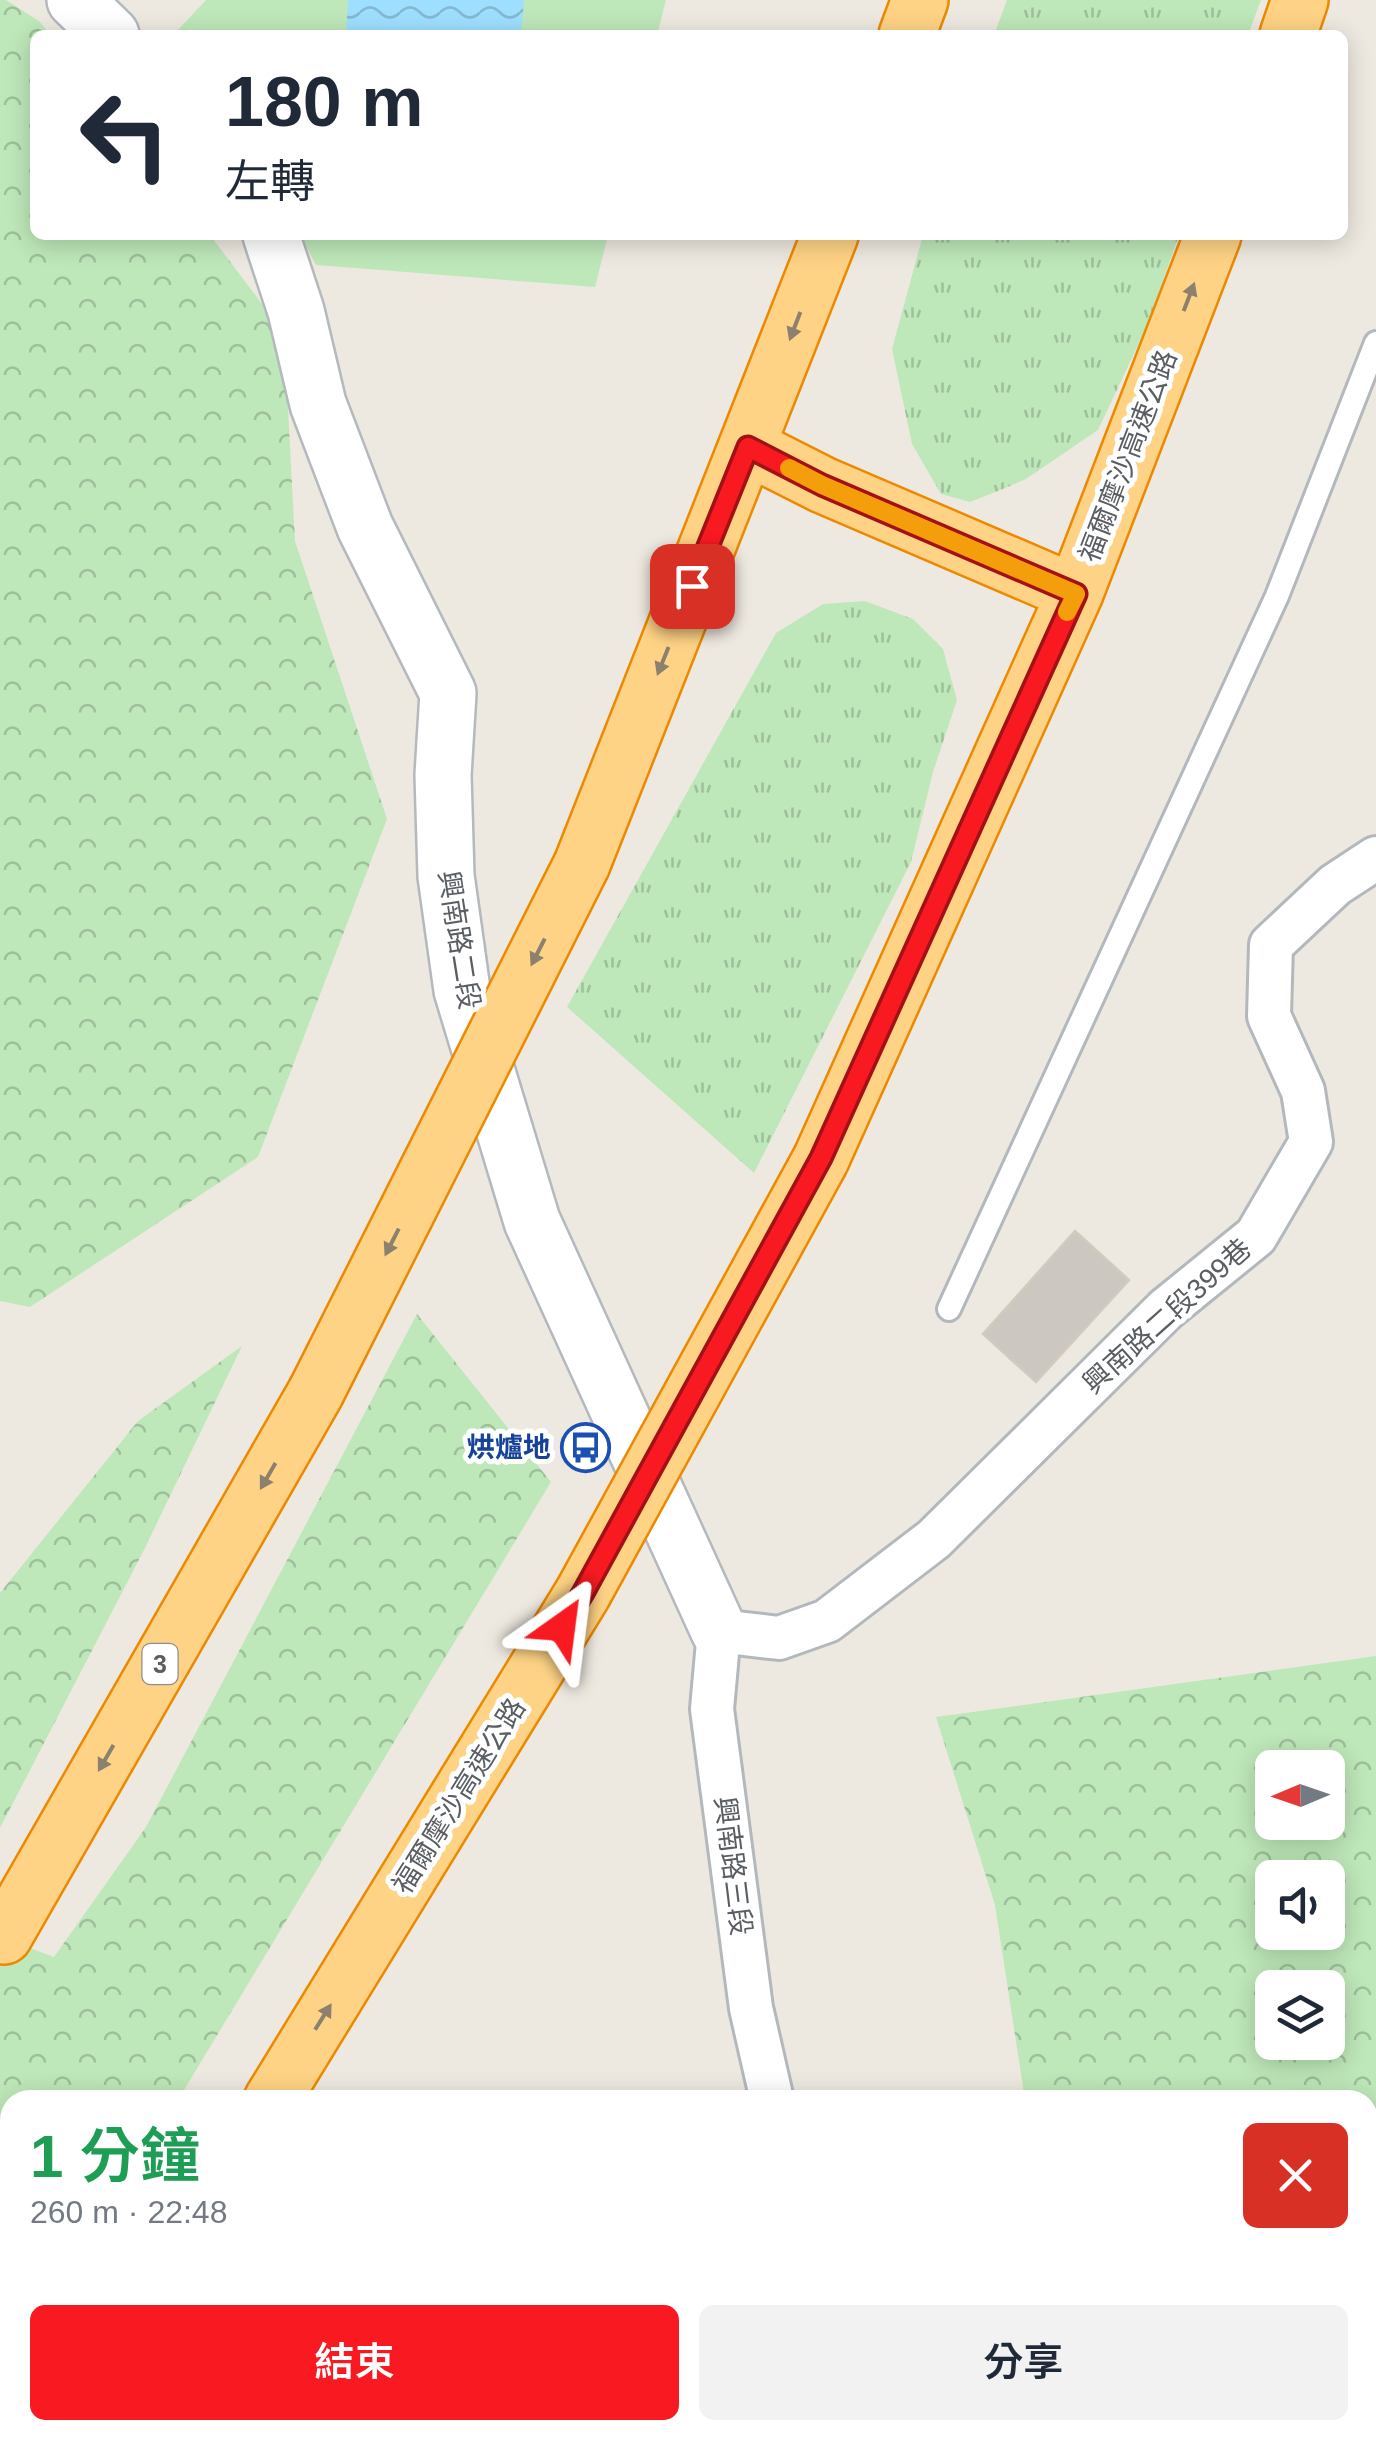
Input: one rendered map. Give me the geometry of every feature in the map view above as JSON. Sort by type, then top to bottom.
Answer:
[{"type":"highway","points":[[909,30],[920,0]]},
{"type":"highway","points":[[1290,30],[1300,0]]},
{"type":"highway","name":"3","points":[[4,1936],[316,1392],[582,864],[828,240]]},
{"type":"highway","name":"福爾摩沙高速公路","points":[[278,2090],[583,1593],[821,1158],[1076,594],[1211,240]]},
{"type":"highway","points":[[748,447],[822,485],[1076,594]]},
{"type":"street","points":[[74,0],[106,30]]},
{"type":"street","name":"興南路二段","points":[[273,240],[296,311],[318,404],[365,528],[448,693],[443,775],[446,876],[462,990],[532,1221],[719,1631]]},
{"type":"street","name":"興南路二段399巷","points":[[719,1631],[780,1638],[826,1621],[934,1539],[1166,1309],[1256,1236],[1310,1142],[1303,1090],[1269,1016],[1272,945],[1334,885],[1376,858]]},
{"type":"street","name":"興南路三段","points":[[719,1631],[712,1709],[751,2008],[770,2090]]},
{"type":"lane","points":[[949,1310],[1278,596],[1376,343]]},
{"type":"green space","points":[[0,0],[6,0],[47,30],[30,30],[30,240],[214,240],[284,333],[295,541],[387,819],[258,1157],[30,1307],[0,1301]]},
{"type":"green space","points":[[206,0],[666,0],[658,30],[178,30]]},
{"type":"green space","points":[[1007,0],[1261,0],[1250,30],[996,30]]},
{"type":"green space","points":[[303,240],[607,240],[595,287],[316,265]]},
{"type":"green space","points":[[922,240],[1177,240],[1148,324],[1098,430],[1026,479],[970,502],[941,494],[912,444],[892,349]]},
{"type":"green space","points":[[865,601],[913,619],[943,649],[957,700],[933,772],[911,862],[754,1173],[567,1007],[776,633],[823,604]]},
{"type":"green space","points":[[417,1314],[551,1482],[184,2090],[0,2090],[0,1937],[54,1957],[146,1827]]},
{"type":"green space","points":[[242,1346],[144,1550],[0,1828],[0,1593],[138,1421]]},
{"type":"green space","points":[[1376,1656],[1376,2090],[1023,2090],[995,1905],[936,1717]]},
{"type":"water","points":[[348,0],[524,0],[521,30],[346,30]]},
{"type":"building","points":[[1075,1231],[1129,1280],[1036,1382],[983,1334]]},
{"type":"slow traffic","points":[[789,468],[1076,594],[1067,612]]},
{"type":"place","name":"烘爐地","points":[[586,1447]]},
{"type":"route","points":[[562,1627],[821,1158],[1076,594],[822,485],[748,447],[692,586]]}]
